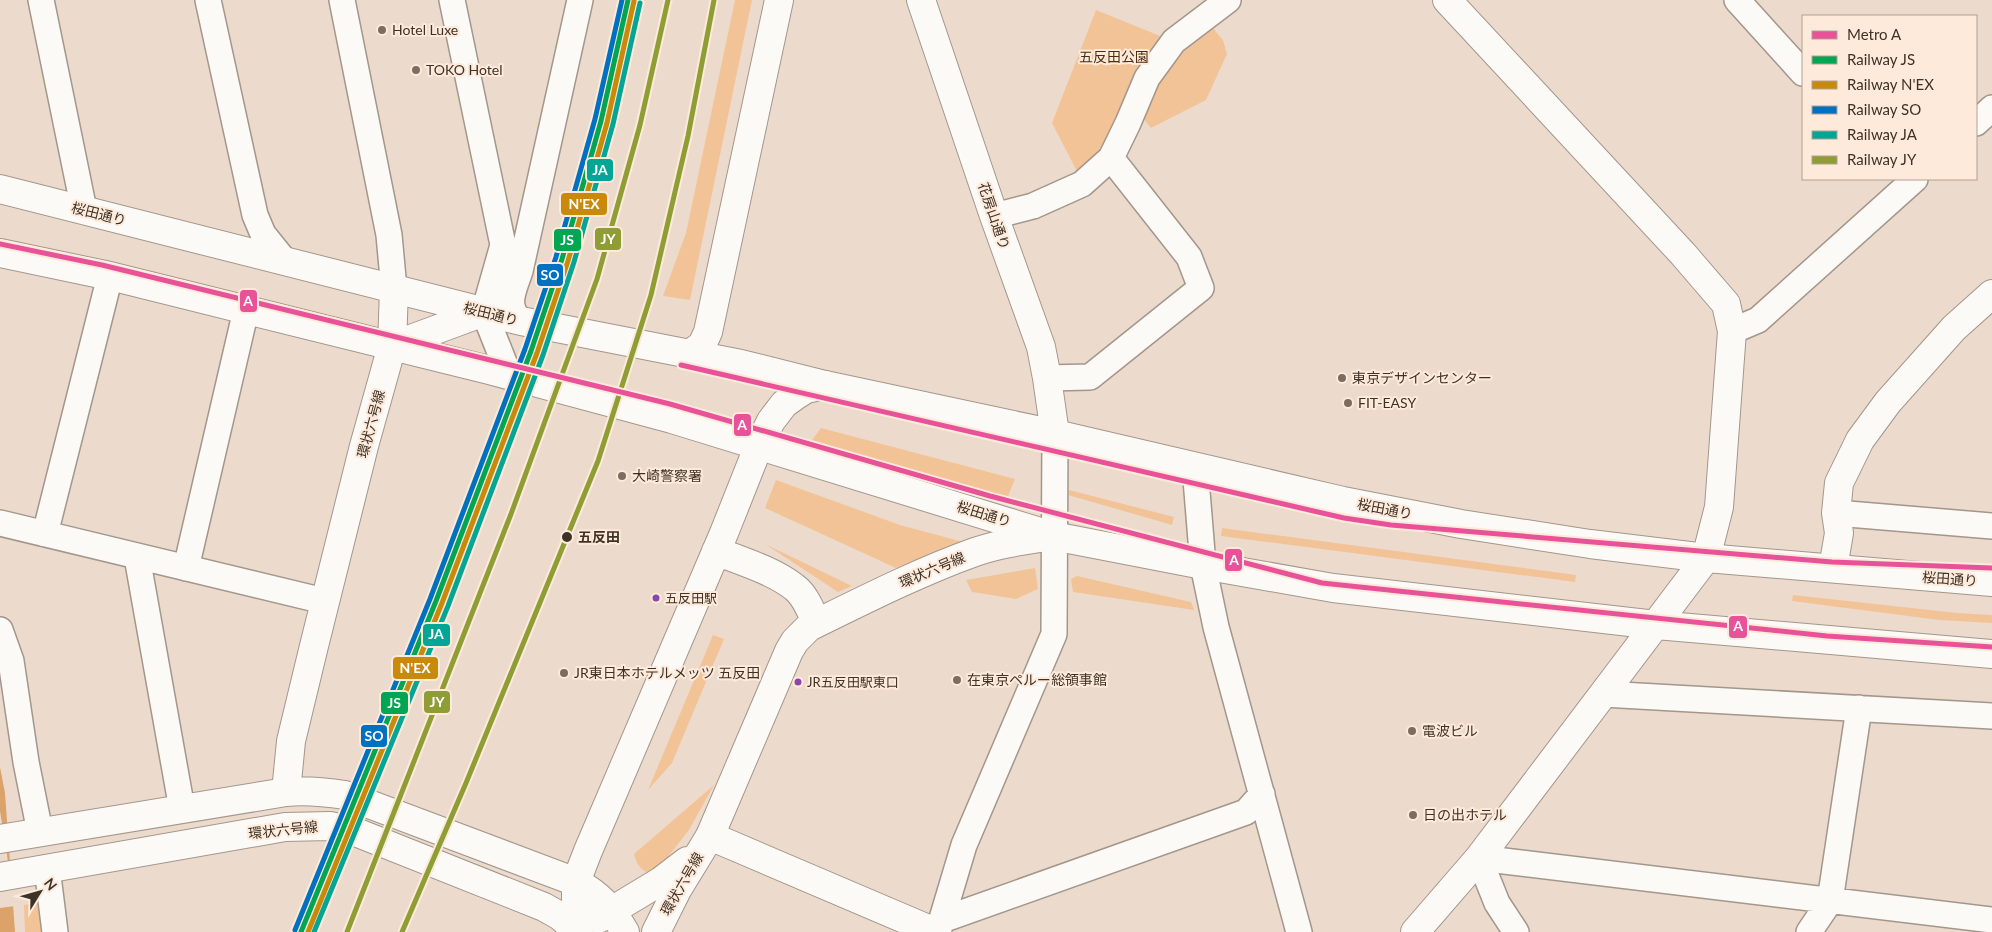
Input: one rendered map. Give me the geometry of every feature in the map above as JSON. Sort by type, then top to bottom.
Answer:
[{"type":"main road","points":[[690,354],[702,345],[708,332],[779,0]]},
{"type":"main road","name":"花房山通り","points":[[921,0],[994,216],[1041,347],[1054,434]]},
{"type":"main road","points":[[1415,932],[1479,858],[1706,558],[1719,506],[1732,331],[1726,304],[1447,0]]},
{"type":"main road","name":"桜田通り","points":[[0,189],[521,321],[741,364],[825,385],[1054,434],[1343,501],[1461,524],[1590,544],[1706,558],[1992,582]]},
{"type":"main road","name":"桜田通り","points":[[0,253],[110,276],[509,375],[672,419],[1053,536],[1203,566],[1333,588],[1656,625],[1992,654]]},
{"type":"main road","name":"環状六号線","points":[[286,792],[292,741],[324,601],[392,346],[394,288]]},
{"type":"main road","points":[[1833,568],[1839,533],[1836,512],[1839,484],[1860,440],[1888,402],[1954,328],[1992,294]]},
{"type":"main road","points":[[392,346],[484,312]]},
{"type":"main road","points":[[577,931],[576,882],[759,445],[771,421],[784,404],[806,389],[825,385]]},
{"type":"main road","name":"環状六号線","points":[[656,932],[676,890],[710,836],[789,651],[801,634],[816,623],[880,592],[976,552],[1011,542],[1053,536]]},
{"type":"main road","points":[[716,551],[764,571],[795,587],[804,597],[816,623]]},
{"type":"main road","points":[[20,835],[286,792],[308,790],[345,795],[576,882],[595,893],[619,921]]},
{"type":"main road","name":"環状六号線","points":[[0,877],[278,828],[308,825],[330,826],[353,831],[529,900],[560,916],[577,931],[619,921],[646,890],[674,873],[710,836]]},
{"type":"main road","points":[[710,836],[938,928]]},
{"type":"main road","name":"環状六号線","points":[[588,851],[589,863],[593,870],[605,881],[624,890],[646,890]]},
{"type":"street","points":[[41,0],[84,210]]},
{"type":"street","points":[[208,0],[255,215],[263,234],[284,260]]},
{"type":"street","points":[[342,0],[389,235],[394,288]]},
{"type":"street","points":[[452,0],[503,245],[484,312],[509,375]]},
{"type":"street","points":[[521,321],[514,315],[511,303],[580,0]]},
{"type":"street","points":[[994,216],[1033,206],[1082,184],[1111,158],[1147,78],[1174,41],[1228,0]]},
{"type":"street","points":[[1737,0],[1802,73]]},
{"type":"street","points":[[1977,121],[1992,108]]},
{"type":"street","points":[[1047,378],[1090,377],[1201,288],[1189,257],[1111,158]]},
{"type":"street","points":[[1732,331],[1758,320],[1906,182]]},
{"type":"street","points":[[495,204],[512,209],[522,205],[538,189]]},
{"type":"street","points":[[45,534],[110,276]]},
{"type":"street","points":[[186,568],[246,310]]},
{"type":"street","points":[[938,928],[964,845],[1054,634],[1054,434]]},
{"type":"street","points":[[1195,467],[1203,566],[1216,626],[1299,932]]},
{"type":"street","points":[[1836,512],[1992,526]]},
{"type":"street","points":[[0,523],[324,601]]},
{"type":"street","points":[[137,557],[182,809]]},
{"type":"street","points":[[0,630],[11,661],[26,762],[20,835]]},
{"type":"street","points":[[1604,694],[1992,716]]},
{"type":"street","points":[[1809,932],[1830,901],[1859,708]]},
{"type":"street","points":[[938,928],[1246,812],[1262,794]]},
{"type":"street","points":[[1516,932],[1497,903],[1479,858],[1992,920]]},
{"type":"street","points":[[39,869],[55,932]]},
{"type":"green space","points":[[735,0],[752,0],[690,300],[663,296],[686,233]]},
{"type":"green space","name":"五反田公園","points":[[1096,10],[1170,40],[1125,120],[1081,179],[1052,123]]},
{"type":"green space","points":[[1207,21],[1223,40],[1227,54],[1206,100],[1151,128],[1138,112],[1152,81]]},
{"type":"green space","points":[[821,428],[1015,479],[1006,501],[812,440]]},
{"type":"green space","points":[[776,480],[900,525],[967,543],[896,568],[765,508]]},
{"type":"green space","points":[[1069,490],[1174,517],[1172,525],[1068,495]]},
{"type":"green space","points":[[1222,528],[1576,575],[1575,582],[1221,536]]},
{"type":"green space","points":[[765,544],[852,586],[838,592]]},
{"type":"green space","points":[[1035,568],[1038,589],[1016,599],[972,592],[966,580]]},
{"type":"green space","points":[[1077,576],[1191,602],[1194,610],[1073,592],[1071,579]]},
{"type":"green space","points":[[1793,595],[1957,613],[1992,615],[1992,623],[1939,620],[1792,601]]},
{"type":"green space","points":[[713,635],[724,639],[672,763],[648,790]]},
{"type":"green space","points":[[714,785],[689,830],[653,876],[643,870],[638,865],[634,854]]},
{"type":"green space","points":[[43,901],[46,932],[25,932],[24,905]]},
{"type":"shaded area","points":[[0,767],[5,793],[15,932],[0,932]]},
{"type":"pier","points":[[0,811],[15,906],[0,908]]},
{"type":"metro line","name":"A","points":[[0,244],[102,265],[670,404],[990,496],[1322,583],[1827,636],[1992,647]]},
{"type":"metro line","name":"A","points":[[681,365],[1344,518],[1391,525],[1832,562],[1992,568]]},
{"type":"rail line","name":"SO","points":[[295,930],[430,599],[525,349],[556,257],[595,119],[622,0]]},
{"type":"rail line","name":"JS","points":[[301,932],[436,601],[531,351],[562,259],[601,121],[628,0]]},
{"type":"rail line","name":"JY","points":[[347,932],[511,514],[597,279],[640,125],[668,0]]},
{"type":"rail line","name":"JY","points":[[402,932],[466,783],[598,461],[651,295],[688,136],[714,0]]},
{"type":"rail line","name":"N'EX","points":[[308,932],[442,603],[537,353],[568,261],[607,123],[634,1]]},
{"type":"rail line","name":"JA","points":[[314,932],[448,606],[543,355],[574,262],[613,124],[640,3]]},
{"type":"place","name":"Hotel Luxe","points":[[382,30]]},
{"type":"place","name":"TOKO Hotel","points":[[416,70]]},
{"type":"place","name":"東京デザインセンター","points":[[1342,378]]},
{"type":"place","name":"FIT-EASY","points":[[1348,403]]},
{"type":"place","name":"大崎警察署","points":[[622,476]]},
{"type":"place","name":"五反田","points":[[567,537]]},
{"type":"place","name":"五反田駅","points":[[656,598]]},
{"type":"place","name":"JR東日本ホテルメッツ 五反田","points":[[564,673]]},
{"type":"place","name":"在東京ペルー総領事館","points":[[957,680]]},
{"type":"place","name":"JR五反田駅東口","points":[[798,682]]},
{"type":"place","name":"電波ビル","points":[[1412,731]]},
{"type":"place","name":"日の出ホテル","points":[[1413,815]]}]
